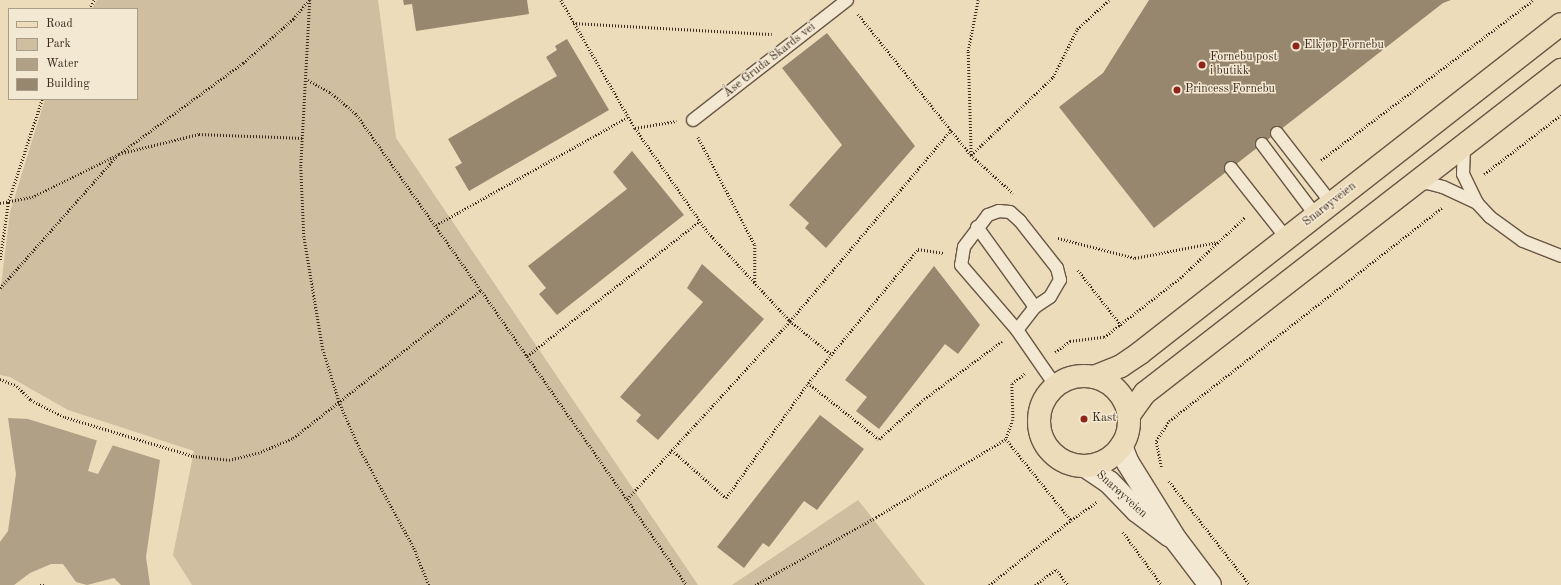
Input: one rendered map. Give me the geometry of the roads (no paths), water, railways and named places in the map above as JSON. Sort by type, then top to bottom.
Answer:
[{"type":"main road","name":"Snarøyveien","points":[[1094,377],[1121,366],[1140,353],[1561,24]]},
{"type":"main road","points":[[1129,415],[1145,393],[1414,186],[1561,70]]},
{"type":"main road","points":[[1074,377],[1094,377],[1113,386],[1126,404],[1129,415],[1129,426],[1122,446],[1109,458],[1085,466],[1065,462],[1043,441],[1040,411],[1043,401],[1055,386],[1074,377]]},
{"type":"street","name":"Snarøyveien","points":[[1122,446],[1128,463],[1176,540],[1210,585]]},
{"type":"street","name":"Snarøyveien","points":[[1085,466],[1109,482],[1136,511],[1176,540]]},
{"type":"lane","name":"Åse Gruda Skards vei","points":[[693,120],[847,0]]},
{"type":"lane","points":[[1277,133],[1306,171],[1324,210]]},
{"type":"lane","points":[[1262,144],[1324,210]]},
{"type":"lane","points":[[1464,146],[1463,174],[1476,203]]},
{"type":"lane","points":[[1231,168],[1287,239]]},
{"type":"lane","points":[[1414,186],[1427,183],[1443,187],[1476,203],[1490,217],[1523,241],[1561,256]]},
{"type":"lane","points":[[1017,330],[1035,307],[1050,297],[1058,287],[1057,268],[1020,221],[1010,212],[999,211],[988,215],[977,227],[960,256],[961,265],[971,279],[1017,330],[1055,386]]},
{"type":"lane","points":[[977,227],[1035,307]]},
{"type":"water","points":[[8,418],[28,419],[160,460],[146,557],[150,585],[121,585],[114,578],[87,585],[76,582],[63,564],[51,564],[30,573],[14,585],[0,585],[0,542],[8,531],[16,474]]},
{"type":"place","name":"Elkjøp Fornebu","points":[[1296,46]]},
{"type":"place","name":"Fornebu post i butikk","points":[[1202,65]]},
{"type":"place","name":"Princess Fornebu","points":[[1177,90]]},
{"type":"place","name":"Kast","points":[[1084,419]]}]
